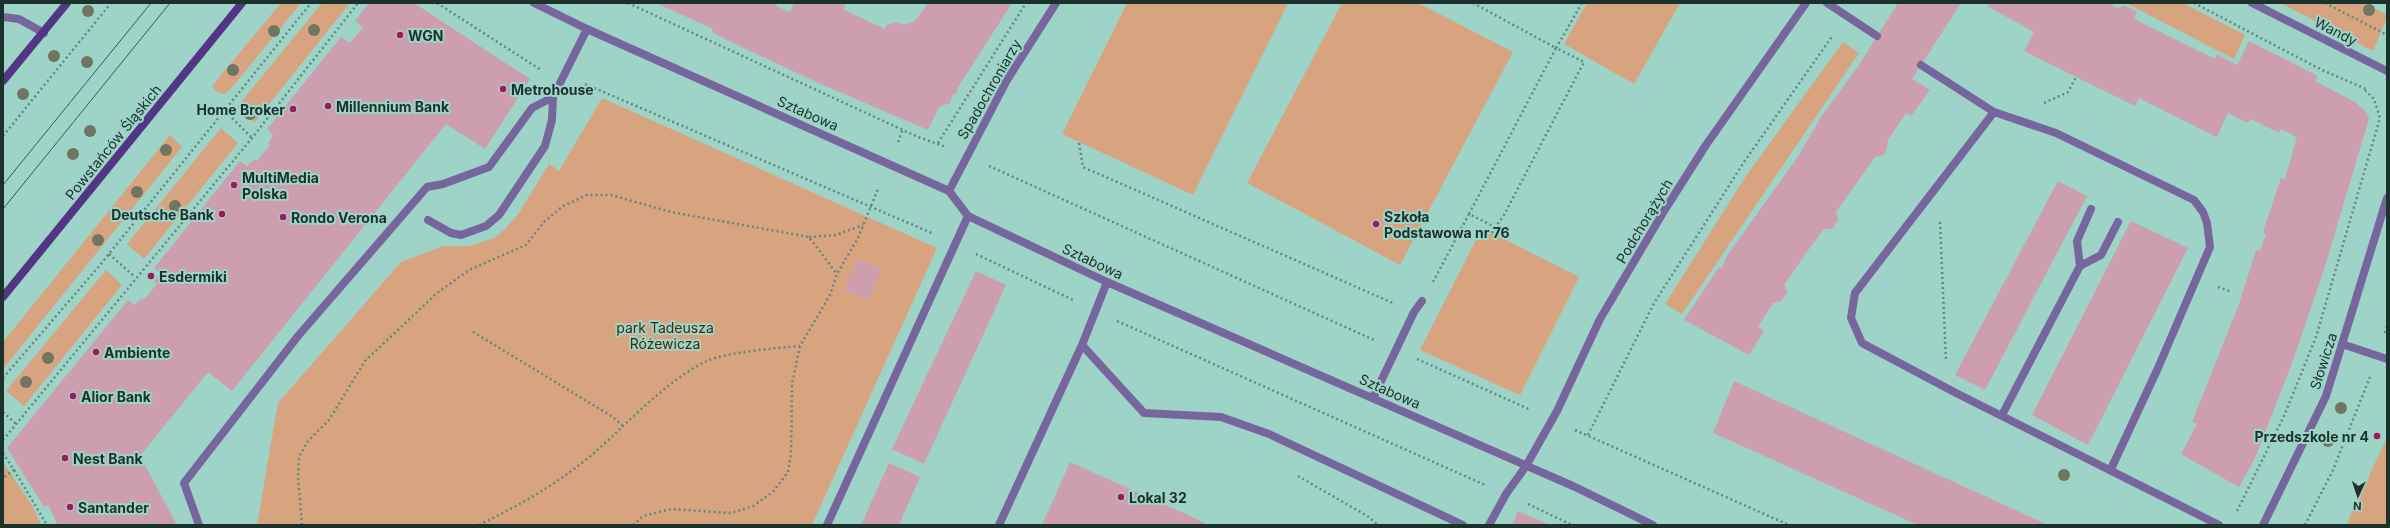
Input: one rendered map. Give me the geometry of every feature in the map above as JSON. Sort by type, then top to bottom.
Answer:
[{"type":"main road","points":[[3,81],[44,33],[67,3]]},
{"type":"main road","name":"Powstańców Śląskich","points":[[3,297],[242,3]]},
{"type":"street","name":"Sztabowa","points":[[534,3],[586,29],[948,191],[968,216],[1107,282],[1526,466],[1653,525]]},
{"type":"street","name":"Spadochroniarzy","points":[[948,191],[1007,80],[1056,3]]},
{"type":"street","name":"Podchorążych","points":[[1490,525],[1506,494],[1526,466],[1557,411],[1600,319],[1664,211],[1706,145],[1806,3]]},
{"type":"street","points":[[1827,3],[1877,36]]},
{"type":"street","name":"Wandy","points":[[2252,3],[2387,71]]},
{"type":"street","points":[[3,17],[19,19],[44,33]]},
{"type":"street","points":[[428,220],[451,233],[461,235],[486,226],[500,215],[545,146],[552,120],[553,97],[586,29]]},
{"type":"street","points":[[1921,64],[1994,112],[2056,133],[2194,200],[2203,212],[2208,223],[2210,246],[2158,368],[2111,469]]},
{"type":"street","points":[[199,525],[184,483],[298,336],[427,187],[443,184],[489,167],[532,108],[553,97]]},
{"type":"street","points":[[1994,112],[1855,293],[1851,318],[1862,343],[1956,393],[2111,469],[2219,525]]},
{"type":"street","name":"Słowicza","points":[[2263,525],[2326,396],[2387,198]]},
{"type":"street","points":[[2002,415],[2080,266],[2077,241],[2091,209]]},
{"type":"street","points":[[827,525],[954,243],[968,216]]},
{"type":"street","points":[[2080,266],[2101,255],[2118,222]]},
{"type":"street","points":[[999,525],[1082,345],[1107,282]]},
{"type":"street","points":[[1373,398],[1414,312],[1422,301]]},
{"type":"street","points":[[2342,344],[2387,359]]},
{"type":"street","points":[[1082,345],[1144,413],[1221,417],[1269,434],[1463,525]]},
{"type":"path","points":[[3,136],[111,3]]},
{"type":"path","points":[[3,378],[109,254],[200,138],[225,111],[311,3]]},
{"type":"path","points":[[3,440],[135,277],[252,138],[358,3]]},
{"type":"path","points":[[437,3],[544,72]]},
{"type":"path","points":[[628,3],[903,129],[944,146]]},
{"type":"path","points":[[938,143],[1026,3]]},
{"type":"path","points":[[1473,3],[1584,62],[1503,217],[1492,233]]},
{"type":"path","points":[[1422,301],[1556,48],[1582,3]]},
{"type":"path","points":[[2325,3],[2387,35]]},
{"type":"path","points":[[1588,435],[1653,305],[1744,162],[1847,16]]},
{"type":"path","points":[[2014,118],[2068,92],[2076,77]]},
{"type":"path","points":[[578,81],[954,243],[1096,311],[1506,494],[1572,525]]},
{"type":"path","points":[[2233,518],[2284,416],[2316,337],[2380,118],[2374,98],[2365,90]]},
{"type":"path","points":[[225,111],[252,138]]},
{"type":"path","points":[[898,142],[903,129]]},
{"type":"path","points":[[1079,143],[1083,168],[1414,312]]},
{"type":"path","points":[[987,166],[1534,411]]},
{"type":"path","points":[[1938,183],[1946,378],[1956,393]]},
{"type":"path","points":[[634,525],[643,516],[671,509],[731,513],[753,506],[773,492],[788,472],[791,454],[792,384],[800,346],[827,301],[837,274],[864,225],[878,189]]},
{"type":"path","points":[[302,525],[298,477],[299,457],[308,441],[329,420],[365,361],[437,293],[469,270],[526,245],[544,222],[563,206],[587,195],[611,195],[671,212],[809,237],[836,235],[864,225]]},
{"type":"path","points":[[1469,214],[1495,227]]},
{"type":"path","points":[[809,237],[837,274]]},
{"type":"path","points":[[109,254],[135,277]]},
{"type":"path","points":[[473,332],[607,414],[623,426]]},
{"type":"path","points":[[480,525],[544,491],[593,454],[655,398],[694,368],[708,361],[800,346]]},
{"type":"path","points":[[2305,525],[2333,470],[2370,376]]},
{"type":"path","points":[[3,412],[16,424]]},
{"type":"path","points":[[1575,430],[1789,525]]},
{"type":"path","points":[[3,453],[47,525]]},
{"type":"path","points":[[3,478],[14,470]]},
{"type":"green space","points":[[281,3],[301,3],[230,90],[224,94],[217,92],[212,86]]},
{"type":"green space","points":[[322,3],[350,3],[255,122],[237,107]]},
{"type":"green space","points":[[1127,3],[1288,3],[1193,195],[1062,134]]},
{"type":"green space","points":[[1342,3],[1418,3],[1513,52],[1400,265],[1247,183]]},
{"type":"green space","points":[[1587,3],[1680,3],[1634,84],[1564,44]]},
{"type":"green space","points":[[2126,3],[2183,3],[2245,35],[2234,59]]},
{"type":"green space","points":[[2280,3],[2365,3],[2387,15],[2387,17],[2373,51]]},
{"type":"green space","points":[[1843,42],[1859,53],[1682,314],[1665,304],[1746,176]]},
{"type":"green space","name":"park Tadeusza Różewicza","points":[[602,98],[937,248],[812,525],[257,525],[278,403],[401,262],[443,246],[470,246],[494,238],[504,230],[519,213],[549,164],[559,171]]},
{"type":"green space","points":[[221,128],[238,143],[144,259],[127,244]]},
{"type":"green space","points":[[170,135],[182,147],[3,369],[3,342]]},
{"type":"green space","points":[[1482,228],[1579,277],[1520,395],[1420,350]]},
{"type":"green space","points":[[106,270],[122,285],[24,406],[6,391]]},
{"type":"green space","points":[[2387,438],[2387,525],[2347,525],[2351,513]]},
{"type":"green space","points":[[3,462],[33,507],[41,525],[3,525]]},
{"type":"building","name":"Rondo Verona","points":[[369,3],[414,3],[530,79],[485,149],[446,124],[232,391],[208,372],[140,456],[177,525],[54,525],[57,523],[48,505],[44,507],[7,448],[128,300],[134,305],[142,298],[144,300],[157,284],[154,282],[160,273],[154,268],[240,161],[247,166],[255,159],[257,161],[270,145],[268,144],[273,135],[267,129],[341,37],[350,43],[363,28],[355,21]]},
{"type":"building","points":[[656,3],[777,3],[776,6],[790,12],[794,3],[845,3],[844,10],[885,29],[887,25],[897,22],[904,25],[915,21],[928,3],[1012,3],[957,89],[958,90],[955,95],[953,94],[950,103],[939,107],[928,130],[814,81],[725,39],[712,32],[713,29]]},
{"type":"building","points":[[1898,3],[1961,3],[1912,79],[1930,90],[1911,116],[1906,113],[1888,140],[1887,149],[1884,155],[1875,157],[1836,212],[1838,220],[1832,229],[1824,229],[1806,253],[1785,284],[1787,293],[1781,301],[1773,303],[1758,327],[1764,331],[1749,355],[1684,320],[1719,267],[1721,269],[1728,254],[1797,158],[1823,114],[1859,65]]},
{"type":"building","points":[[1989,3],[2113,3],[2113,6],[2119,8],[2124,5],[2137,12],[2134,19],[2215,59],[2217,54],[2237,65],[2249,41],[2318,76],[2315,81],[2355,102],[2366,112],[2369,119],[2324,270],[2291,366],[2255,458],[2239,487],[2181,454],[2197,424],[2192,422],[2239,304],[2256,250],[2260,251],[2266,234],[2263,232],[2281,178],[2285,179],[2297,137],[2281,129],[2279,133],[2251,119],[2248,123],[2228,113],[2217,137],[2139,98],[2135,106],[2024,51],[2034,32],[1987,6]]},
{"type":"building","points":[[2058,181],[2087,196],[1985,390],[1955,375]]},
{"type":"building","points":[[2131,221],[2188,248],[2088,445],[2032,415]]},
{"type":"building","points":[[857,259],[882,269],[869,300],[844,290]]},
{"type":"building","points":[[976,271],[1006,285],[924,464],[892,449]]},
{"type":"building","points":[[1734,381],[2048,525],[1918,525],[1713,433]]},
{"type":"building","points":[[1070,462],[1188,515],[1209,525],[1042,525]]},
{"type":"building","points":[[889,463],[920,477],[899,525],[861,525]]},
{"type":"building","points":[[1518,511],[1550,525],[1512,525]]},
{"type":"tram line","points":[[3,185],[151,3]]},
{"type":"tram line","points":[[3,209],[170,3]]},
{"type":"place","name":"WGN","points":[[400,35]]},
{"type":"place","name":"Metrohouse","points":[[503,89]]},
{"type":"place","name":"Millennium Bank","points":[[328,106]]},
{"type":"place","name":"Home Broker","points":[[293,109]]},
{"type":"place","name":"MultiMedia Polska","points":[[234,185]]},
{"type":"place","name":"Deutsche Bank","points":[[222,214]]},
{"type":"place","name":"Rondo Verona","points":[[283,217]]},
{"type":"place","name":"Szkoła Podstawowa nr 76","points":[[1376,224]]},
{"type":"place","name":"Esdermiki","points":[[151,276]]},
{"type":"place","name":"Ambiente","points":[[96,352]]},
{"type":"place","name":"Alior Bank","points":[[73,396]]},
{"type":"place","name":"Przedszkole nr 4","points":[[2377,436]]},
{"type":"place","name":"Nest Bank","points":[[65,458]]},
{"type":"place","name":"Lokal 32","points":[[1121,497]]},
{"type":"place","name":"Santander","points":[[70,507]]}]
